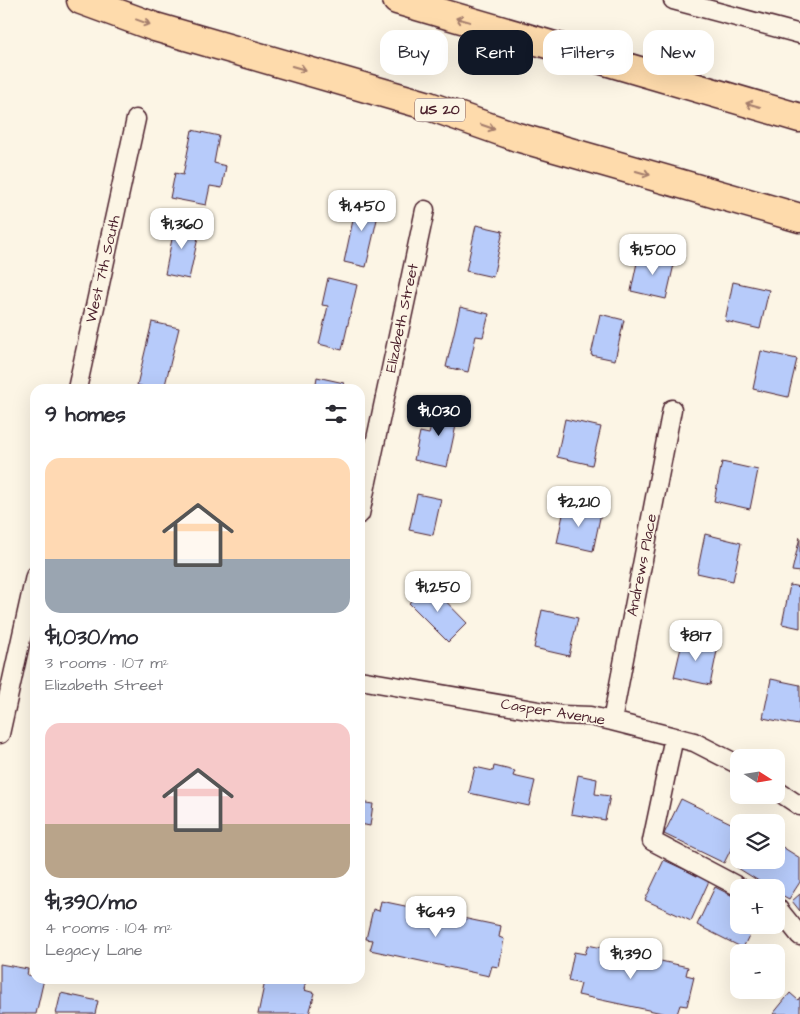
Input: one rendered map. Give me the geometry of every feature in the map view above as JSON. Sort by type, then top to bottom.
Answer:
[{"type":"highway","name":"US 20","points":[[81,0],[155,27],[429,106],[517,137],[800,218]]},
{"type":"highway","points":[[397,0],[800,118]]},
{"type":"street","points":[[672,0],[800,34]]},
{"type":"street","name":"West 7th South","points":[[78,384],[136,120]]},
{"type":"street","name":"Elizabeth Street","points":[[365,491],[425,210]]},
{"type":"street","name":"Andrews Place","points":[[612,721],[672,409]]},
{"type":"street","points":[[0,734],[30,616]]},
{"type":"street","name":"Casper Avenue","points":[[365,681],[562,715],[590,716],[694,742],[730,760]]},
{"type":"street","points":[[674,737],[652,841],[730,882]]},
{"type":"street","points":[[785,796],[800,806]]},
{"type":"street","points":[[785,917],[800,936]]},
{"type":"building","points":[[192,130],[219,136],[214,163],[226,166],[222,188],[210,186],[206,205],[170,198],[175,173],[183,175]]},
{"type":"building","points":[[358,197],[381,202],[366,267],[344,262]]},
{"type":"building","points":[[176,219],[194,223],[193,231],[199,233],[189,279],[165,274]]},
{"type":"building","points":[[476,225],[503,231],[493,277],[466,271]]},
{"type":"building","points":[[639,253],[675,260],[666,299],[631,291]]},
{"type":"building","points":[[328,278],[357,285],[342,350],[319,344],[328,306],[322,305]]},
{"type":"building","points":[[733,282],[769,290],[760,329],[725,321]]},
{"type":"building","points":[[460,307],[489,314],[483,337],[476,336],[468,372],[446,367]]},
{"type":"building","points":[[600,314],[624,320],[615,360],[591,355]]},
{"type":"building","points":[[152,322],[179,328],[165,384],[137,384]]},
{"type":"building","points":[[761,351],[797,359],[788,397],[753,389]]},
{"type":"building","points":[[317,377],[344,383],[344,384],[316,384]]},
{"type":"building","points":[[437,402],[460,407],[447,467],[414,460],[420,432],[429,434]]},
{"type":"building","points":[[565,419],[601,427],[592,465],[557,457]]},
{"type":"building","points":[[722,462],[758,470],[750,509],[714,501]]},
{"type":"building","points":[[417,494],[441,499],[433,535],[409,530]]},
{"type":"building","points":[[565,505],[601,513],[593,551],[557,543]]},
{"type":"building","points":[[705,534],[741,543],[733,581],[697,573]]},
{"type":"building","points":[[800,537],[800,572],[792,571]]},
{"type":"building","points":[[429,584],[467,623],[448,642],[409,603]]},
{"type":"building","points":[[790,585],[800,587],[800,628],[782,624]]},
{"type":"building","points":[[542,610],[578,618],[569,656],[534,648]]},
{"type":"building","points":[[683,639],[718,646],[710,685],[674,677]]},
{"type":"building","points":[[771,679],[800,685],[800,718],[798,725],[763,718]]},
{"type":"building","points":[[494,766],[515,771],[513,776],[535,781],[529,806],[469,793],[475,767],[493,771]]},
{"type":"building","points":[[578,775],[597,779],[595,794],[610,796],[605,820],[571,814]]},
{"type":"building","points":[[681,799],[730,823],[730,851],[724,863],[664,834]]},
{"type":"building","points":[[365,803],[373,804],[370,826],[365,825]]},
{"type":"building","points":[[785,849],[800,858],[800,882],[789,899],[785,897],[785,879],[756,879],[739,869],[785,869]]},
{"type":"building","points":[[664,860],[709,881],[691,921],[645,900]]},
{"type":"building","points":[[715,887],[730,894],[730,934],[750,934],[745,944],[735,944],[697,925]]},
{"type":"building","points":[[800,894],[800,911],[792,901]]},
{"type":"building","points":[[381,901],[501,926],[499,937],[504,939],[499,967],[492,966],[489,976],[370,950],[373,940],[366,939],[373,909],[379,911]]},
{"type":"building","points":[[588,945],[688,967],[686,975],[694,977],[687,1006],[680,1005],[677,1014],[667,1014],[578,995],[581,984],[568,981],[574,952],[585,954]]},
{"type":"building","points":[[0,964],[28,969],[27,975],[30,975],[30,984],[43,984],[36,1014],[0,1014]]},
{"type":"building","points":[[264,984],[305,984],[304,990],[315,993],[309,1014],[258,1014]]},
{"type":"building","points":[[61,993],[98,1001],[95,1014],[56,1014]]},
{"type":"building","points":[[790,993],[798,1000],[800,997],[800,1014],[773,1014]]}]
